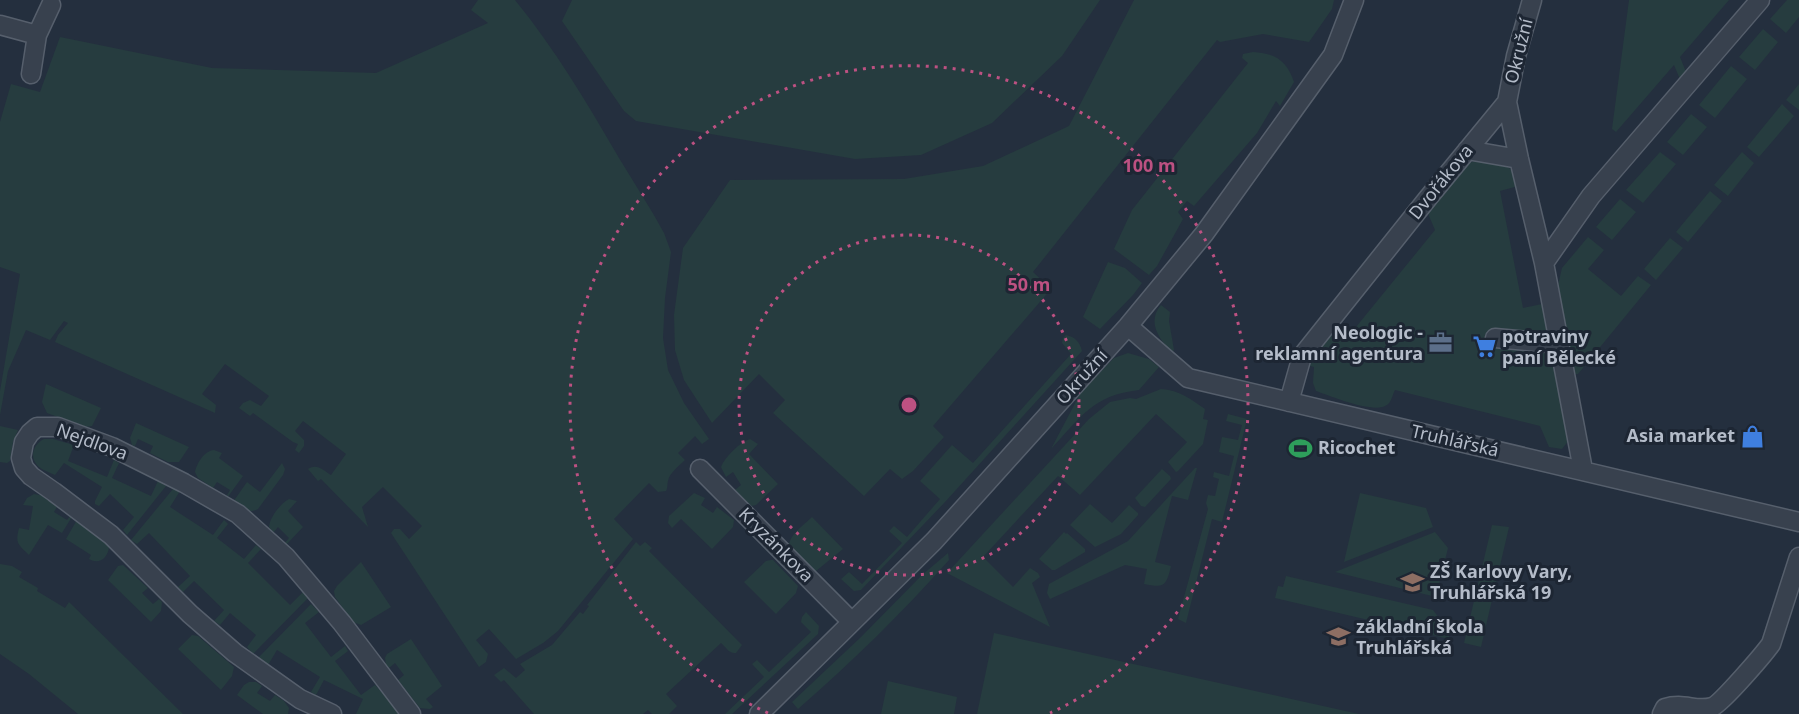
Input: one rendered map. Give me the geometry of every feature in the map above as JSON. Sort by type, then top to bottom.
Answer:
[{"type":"street","name":"Okružní","points":[[759,714],[934,541],[1128,326],[1204,234],[1333,55],[1354,0]]},
{"type":"street","name":"Okružní","points":[[1507,102],[1516,56],[1532,0]]},
{"type":"street","points":[[1544,263],[1591,196],[1760,0]]},
{"type":"street","points":[[31,74],[37,35],[51,5]]},
{"type":"street","points":[[0,25],[37,35]]},
{"type":"street","name":"Dvořákova","points":[[1289,402],[1302,356],[1507,102]]},
{"type":"street","points":[[1507,102],[1518,159],[1544,263],[1583,470]]},
{"type":"street","points":[[1467,150],[1518,159]]},
{"type":"street","name":"Truhlářská","points":[[1128,326],[1188,378],[1799,522]]},
{"type":"street","points":[[1495,338],[1559,345]]},
{"type":"street","name":"Nejdlova","points":[[332,714],[300,699],[235,653],[190,614],[111,535],[31,476],[24,468],[21,458],[24,442],[30,433],[37,427],[58,427],[112,447],[184,483],[238,514],[292,564],[342,623],[411,714]]},
{"type":"street","name":"Kryzánkova","points":[[700,469],[852,622]]},
{"type":"street","points":[[1662,714],[1665,708],[1676,704],[1702,709],[1715,707],[1762,656],[1771,644],[1799,557]]},
{"type":"green space","points":[[478,0],[515,0],[570,77],[664,233],[671,252],[663,338],[668,370],[684,403],[709,439],[702,444],[695,436],[678,453],[685,460],[670,475],[666,491],[658,492],[649,483],[614,519],[633,539],[558,631],[516,659],[489,629],[476,640],[488,654],[486,662],[479,667],[391,533],[394,529],[400,529],[409,539],[422,526],[383,487],[362,507],[368,527],[321,479],[318,481],[308,469],[317,467],[331,475],[346,454],[303,421],[295,431],[304,440],[304,446],[299,453],[295,450],[298,444],[253,413],[250,416],[239,408],[250,400],[261,406],[269,396],[225,364],[202,394],[216,405],[215,413],[55,342],[68,323],[64,321],[50,340],[26,330],[8,371],[0,415],[0,391],[20,274],[0,267],[0,122],[11,84],[40,92],[60,37],[212,68],[376,73],[488,23],[471,10]]},
{"type":"green space","points":[[572,0],[1100,0],[1062,56],[992,123],[921,155],[855,159],[636,121],[624,111],[562,21]]},
{"type":"green space","points":[[1134,0],[1334,0],[1332,9],[1309,42],[1263,34],[1220,42],[1217,40],[1033,272],[1051,289],[933,426],[944,437],[913,471],[902,479],[890,469],[864,496],[773,413],[785,400],[759,374],[712,423],[684,380],[675,350],[674,315],[683,248],[730,180],[904,179],[983,166],[1069,126]]},
{"type":"green space","points":[[1629,0],[1729,0],[1680,57],[1688,77],[1682,84],[1674,65],[1616,132],[1612,129]]},
{"type":"green space","points":[[1787,0],[1799,0],[1799,17],[1786,33],[1770,19]]},
{"type":"green space","points":[[1763,29],[1778,42],[1755,70],[1739,57]]},
{"type":"green space","points":[[1253,52],[1274,56],[1288,69],[1294,82],[1280,106],[1276,101],[1257,133],[1194,206],[1187,201],[1178,212],[1183,219],[1157,266],[1149,275],[1114,249],[1132,210],[1248,63],[1242,58],[1243,54]]},
{"type":"green space","points":[[1731,66],[1747,79],[1715,118],[1699,105]]},
{"type":"green space","points":[[1799,84],[1799,110],[1786,100]]},
{"type":"green space","points":[[1782,104],[1794,116],[1759,157],[1747,147]]},
{"type":"green space","points":[[1691,114],[1707,127],[1683,155],[1667,142]]},
{"type":"green space","points":[[1660,152],[1676,164],[1643,203],[1626,190]]},
{"type":"green space","points":[[1742,152],[1754,163],[1728,196],[1714,185]]},
{"type":"green space","points":[[1479,160],[1505,165],[1516,179],[1518,186],[1500,191],[1523,308],[1542,304],[1569,440],[1562,449],[1549,447],[1540,426],[1395,390],[1389,403],[1379,408],[1341,400],[1316,391],[1313,383],[1314,367],[1307,365],[1309,358],[1331,327],[1356,327],[1435,230],[1429,216],[1429,207],[1465,164]]},
{"type":"green space","points":[[1710,191],[1722,201],[1688,242],[1676,232]]},
{"type":"green space","points":[[1620,199],[1636,212],[1612,240],[1596,227]]},
{"type":"green space","points":[[1588,237],[1604,250],[1588,269],[1621,296],[1638,276],[1651,285],[1578,374],[1575,374],[1558,285],[1562,268]]},
{"type":"green space","points":[[1670,238],[1683,248],[1656,280],[1644,269]]},
{"type":"green space","points":[[1108,262],[1125,268],[1142,283],[1100,329],[1083,317]]},
{"type":"green space","points":[[1161,305],[1170,312],[1169,321],[1174,350],[1172,352],[1156,330],[1155,317]]},
{"type":"green space","points":[[1066,335],[1077,340],[1082,351],[945,502],[861,590],[854,591],[841,579],[849,572],[862,584],[902,543],[889,531],[894,526],[907,537],[940,499],[920,481],[952,445],[973,463],[1071,354],[1062,343]]},
{"type":"green space","points":[[1128,353],[1149,359],[1159,367],[1139,390],[1110,397],[1089,409],[1051,449],[1081,392],[1114,358]]},
{"type":"green space","points":[[46,384],[101,408],[92,426],[85,427],[47,413],[42,402]]},
{"type":"green space","points":[[1161,389],[1179,393],[1205,409],[1203,419],[1208,420],[1203,444],[1178,471],[1176,472],[1168,462],[1187,442],[1156,414],[1080,495],[1058,476],[983,557],[1013,587],[1030,568],[1038,573],[1040,577],[1032,583],[1050,627],[947,573],[1089,419],[1110,402],[1136,399]]},
{"type":"green space","points":[[1228,414],[1247,419],[1222,522],[1212,519],[1186,623],[1178,619],[1208,509],[1206,503],[1208,495],[1215,496],[1219,479],[1213,477],[1214,472],[1229,476],[1234,456],[1219,452],[1222,437],[1238,440],[1242,425],[1226,421]]},
{"type":"green space","points":[[136,423],[189,447],[179,462],[168,462],[150,453],[153,446],[138,439],[135,446],[132,445],[130,438]]},
{"type":"green space","points":[[0,426],[18,430],[13,442],[10,461],[7,463],[0,462]]},
{"type":"green space","points":[[44,439],[74,445],[68,461],[107,477],[114,460],[119,463],[112,478],[151,496],[158,481],[166,486],[127,535],[123,530],[134,517],[110,494],[99,506],[95,504],[102,487],[64,463],[55,475],[37,465],[33,458],[34,450]]},
{"type":"green space","points":[[750,439],[758,444],[749,454],[778,484],[756,505],[751,506],[735,490],[741,485],[733,472],[726,477],[721,467],[733,450]]},
{"type":"green space","points":[[214,450],[222,453],[219,458],[243,476],[227,498],[230,490],[217,482],[213,488],[198,478],[195,472],[202,458]]},
{"type":"green space","points":[[282,463],[285,469],[283,475],[258,509],[248,511],[233,502],[247,482],[260,492]]},
{"type":"green space","points":[[1197,468],[1188,500],[1172,496],[1155,562],[1171,566],[1166,582],[1160,586],[1144,584],[1147,569],[1125,565],[1050,599],[1047,593],[1049,584],[1128,541]]},
{"type":"green space","points":[[1162,469],[1171,479],[1145,507],[1141,506],[1135,498]]},
{"type":"green space","points":[[173,489],[180,491],[170,507],[213,535],[224,520],[228,524],[217,538],[244,559],[256,545],[261,549],[248,563],[290,605],[303,592],[308,598],[253,654],[247,647],[256,635],[230,613],[220,625],[214,621],[224,610],[194,581],[183,592],[178,587],[190,576],[149,533],[137,544],[131,540]]},
{"type":"green space","points":[[694,493],[705,498],[701,505],[713,513],[717,507],[734,520],[733,527],[712,549],[681,519],[672,528],[668,523],[669,516]]},
{"type":"green space","points":[[1360,493],[1426,508],[1433,527],[1344,562]]},
{"type":"green space","points":[[34,494],[44,496],[58,505],[54,512],[67,520],[73,515],[62,533],[48,525],[29,555],[20,546],[17,537],[19,528],[29,530],[33,506],[23,505],[27,498]]},
{"type":"green space","points":[[289,499],[297,501],[288,511],[303,527],[286,545],[284,544],[289,538],[278,527],[273,533],[269,527],[276,511]]},
{"type":"green space","points":[[1090,504],[1112,523],[1129,505],[1138,515],[1121,534],[1095,547],[1070,525]]},
{"type":"green space","points":[[812,517],[843,549],[816,571],[789,546],[794,534]]},
{"type":"green space","points":[[78,518],[109,547],[107,554],[99,561],[89,559],[91,555],[66,539]]},
{"type":"green space","points":[[1492,525],[1509,527],[1481,647],[1464,643]]},
{"type":"green space","points":[[1064,532],[1085,549],[1085,552],[1052,570],[1039,559]]},
{"type":"green space","points":[[1435,532],[1448,548],[1436,597],[1335,572]]},
{"type":"green space","points":[[636,542],[640,546],[645,542],[652,548],[649,551],[742,645],[734,653],[721,643],[666,694],[677,706],[669,714],[652,714],[648,710],[643,714],[534,714],[504,680],[501,682],[494,675],[504,668],[516,678],[525,670],[520,664],[552,645],[580,612],[583,614],[589,606],[587,605]]},
{"type":"green space","points":[[948,553],[949,560],[913,599],[857,656],[798,709],[792,702],[922,575]]},
{"type":"green space","points":[[773,560],[798,586],[796,593],[776,614],[744,582],[766,561]]},
{"type":"green space","points":[[361,562],[391,607],[361,625],[353,622],[335,597],[334,591]]},
{"type":"green space","points":[[0,564],[12,566],[22,572],[19,577],[65,608],[69,602],[183,714],[78,714],[29,674],[0,654]]},
{"type":"green space","points":[[123,565],[148,588],[142,593],[153,604],[159,599],[162,602],[161,611],[151,622],[108,580],[118,566]]},
{"type":"green space","points":[[1286,576],[1433,610],[1449,631],[1449,639],[1275,598],[1278,586],[1283,587]]},
{"type":"green space","points":[[311,604],[319,612],[305,623],[331,657],[345,646],[348,651],[335,661],[361,695],[375,685],[403,714],[356,714],[363,699],[324,680],[316,695],[311,692],[320,677],[277,650],[268,665],[258,658]]},
{"type":"green space","points":[[806,612],[819,626],[818,634],[732,714],[725,714],[764,677],[752,664],[757,660],[769,672],[811,632],[801,622]]},
{"type":"green space","points":[[994,633],[1359,714],[977,714]]},
{"type":"green space","points":[[192,635],[198,636],[234,667],[232,676],[221,690],[178,649]]},
{"type":"green space","points":[[411,639],[442,686],[426,699],[433,707],[430,709],[420,708],[398,680],[404,675],[395,663],[389,668],[386,665],[387,654]]},
{"type":"green space","points":[[888,681],[957,697],[954,714],[881,714]]},
{"type":"green space","points":[[249,682],[256,682],[262,686],[257,693],[270,701],[275,695],[284,701],[289,708],[288,714],[263,714],[237,695]]},
{"type":"place","name":"Neologic - reklamní agentura","points":[[1441,343]]},
{"type":"place","name":"potraviny paní Bělecké","points":[[1484,347]]},
{"type":"place","name":"Asia market","points":[[1753,436]]},
{"type":"place","name":"Ricochet","points":[[1300,448]]},
{"type":"place","name":"ZŠ Karlovy Vary, Truhlářská 19","points":[[1412,582]]},
{"type":"place","name":"základní škola Truhlářská","points":[[1338,637]]}]
